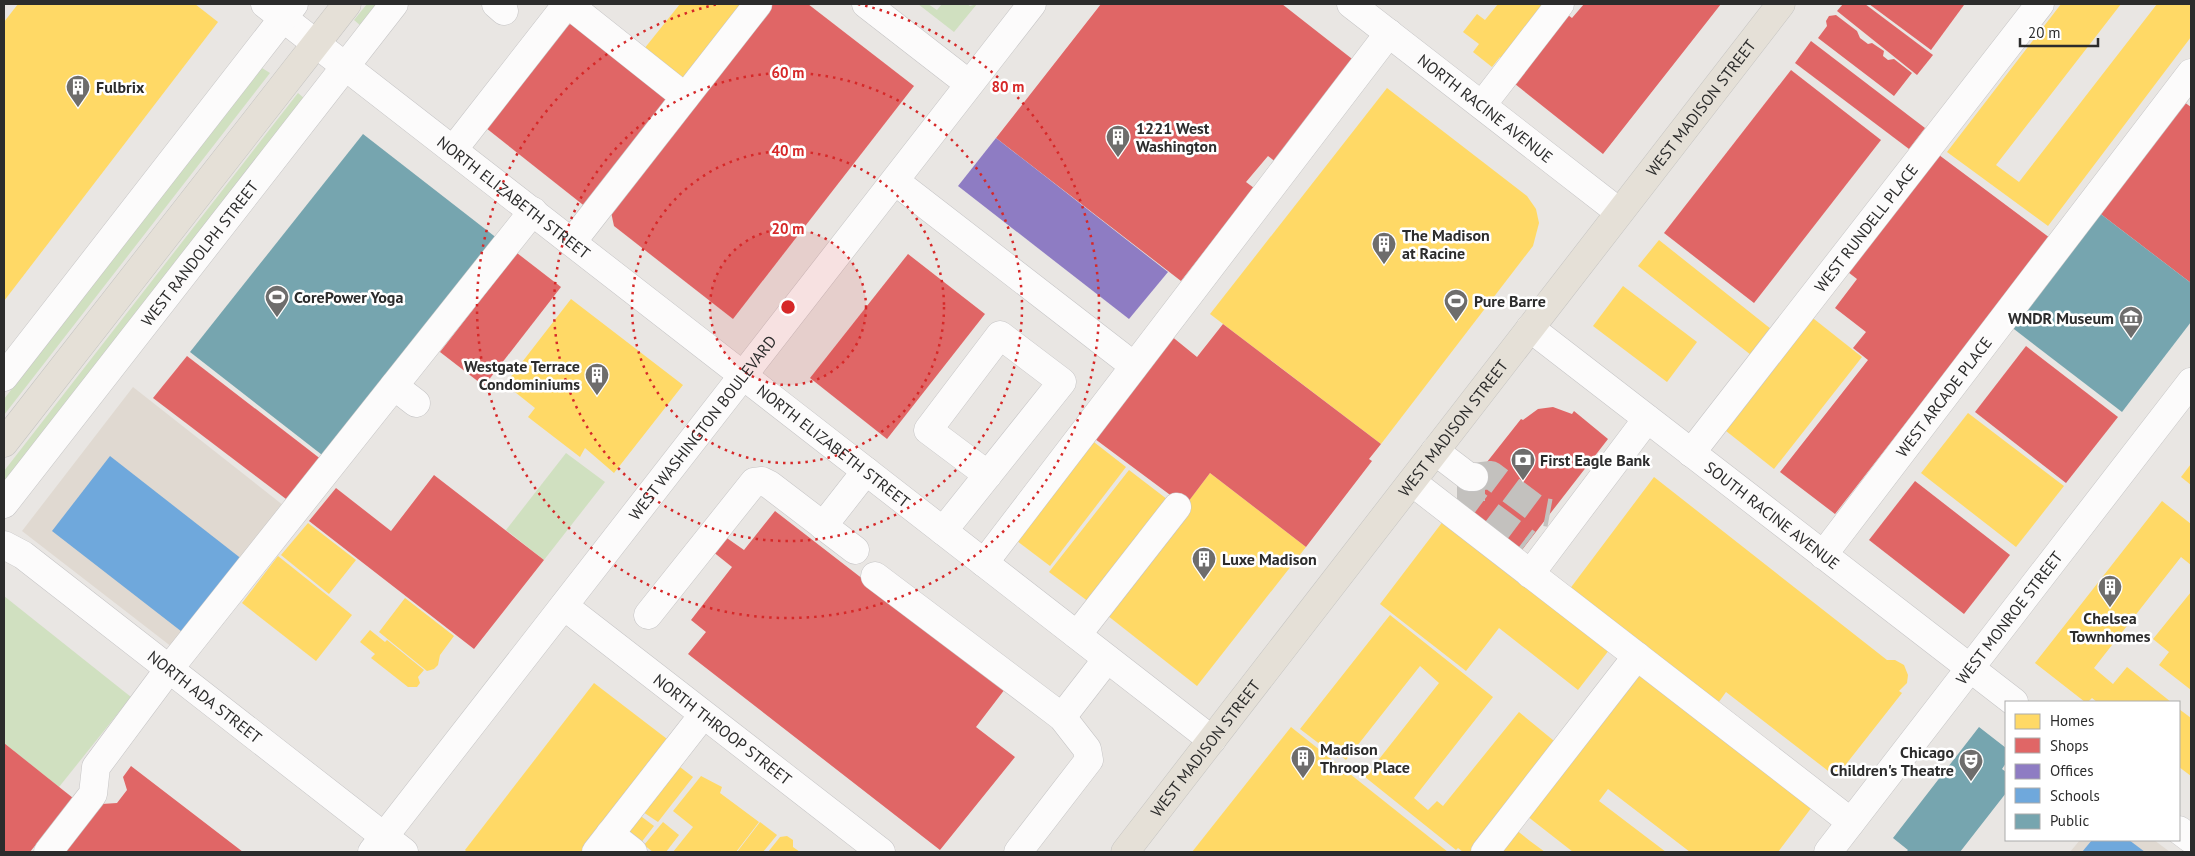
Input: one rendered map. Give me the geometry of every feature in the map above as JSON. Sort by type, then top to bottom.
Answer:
[{"type":"main road","points":[[4,443],[347,4]]},
{"type":"main road","name":"WEST MADISON STREET","points":[[1125,852],[1781,4]]},
{"type":"street","name":"WEST RANDOLPH STREET","points":[[4,504],[394,4]]},
{"type":"street","points":[[453,150],[567,4],[685,97]]},
{"type":"street","points":[[572,242],[758,4]]},
{"type":"street","points":[[866,4],[969,84]]},
{"type":"street","name":"WEST WASHINGTON BOULEVARD","points":[[387,847],[564,606],[1032,4]]},
{"type":"street","name":"NORTH RACINE AVENUE","points":[[1351,4],[1619,212]]},
{"type":"street","points":[[1482,105],[1560,4]]},
{"type":"street","name":"WEST RUNDELL PLACE","points":[[1691,452],[2040,4]]},
{"type":"street","name":"NORTH ELIZABETH STREET","points":[[280,8],[316,43],[1212,740]]},
{"type":"street","points":[[4,377],[280,8]]},
{"type":"street","points":[[984,563],[1389,33]]},
{"type":"street","name":"WEST ARCADE PLACE","points":[[1823,554],[2191,73]]},
{"type":"street","points":[[894,181],[1134,366]]},
{"type":"street","points":[[48,852],[93,794],[96,767],[169,669],[532,211]]},
{"type":"street","name":"SOUTH RACINE AVENUE","points":[[1530,328],[2013,701]]},
{"type":"street","points":[[943,531],[988,475],[1062,382],[1000,336],[928,430],[988,475]]},
{"type":"street","name":"WEST MONROE STREET","points":[[1831,851],[1851,822],[2191,382]]},
{"type":"street","points":[[394,386],[416,403]]},
{"type":"street","points":[[1530,574],[1555,523],[1647,419]]},
{"type":"street","points":[[1435,451],[1472,479]]},
{"type":"street","points":[[823,526],[866,471]]},
{"type":"street","points":[[648,615],[754,482],[762,481],[770,485],[855,550]]},
{"type":"street","points":[[1412,482],[1851,822]]},
{"type":"street","points":[[1077,635],[1177,507]]},
{"type":"street","name":"NORTH ADA STREET","points":[[4,545],[23,555],[169,669],[387,847]]},
{"type":"street","points":[[875,576],[1062,717],[1087,749],[1088,760],[1018,852]]},
{"type":"street","name":"NORTH THROOP STREET","points":[[564,606],[881,852]]},
{"type":"street","points":[[1485,852],[1637,656]]},
{"type":"street","points":[[1062,717],[1107,658]]},
{"type":"street","points":[[633,852],[602,843],[703,715]]},
{"type":"shaded area","points":[[133,387],[293,513],[181,654],[22,531]]},
{"type":"shaded area","points":[[2079,841],[2155,841],[2170,852],[2070,852]]},
{"type":"green space","points":[[367,4],[378,4],[361,26],[354,20]]},
{"type":"green space","points":[[918,4],[928,4],[937,10],[942,4],[967,4],[970,6],[977,4],[954,32]]},
{"type":"green space","points":[[262,68],[270,73],[4,415],[4,399]]},
{"type":"green space","points":[[298,93],[305,99],[4,484],[4,471]]},
{"type":"green space","points":[[566,453],[605,482],[544,560],[506,530]]},
{"type":"green space","points":[[4,596],[131,697],[59,787],[4,743]]},
{"type":"building: Homes","name":"Fulbrix","points":[[18,4],[195,4],[218,22],[4,301],[4,22]]},
{"type":"building: Homes","points":[[680,4],[751,4],[688,84],[644,49]]},
{"type":"building: Homes","points":[[1498,4],[1548,4],[1503,60],[1500,57],[1492,67],[1473,52],[1479,44],[1463,32],[1477,14],[1485,20]]},
{"type":"building: Homes","points":[[2061,4],[2121,4],[1996,165],[2019,182],[2157,4],[2191,4],[2191,37],[2048,226],[1947,152]]},
{"type":"building: Homes","name":"The Madison at Racine","points":[[1387,88],[1527,196],[1536,209],[1539,223],[1533,246],[1381,444],[1210,314]]},
{"type":"building: Homes","points":[[1659,240],[1771,329],[1751,355],[1638,266]]},
{"type":"building: Homes","points":[[1623,286],[1697,342],[1667,382],[1593,326]]},
{"type":"building: Homes","name":"Westgate Terrace Condominiums","points":[[571,299],[683,385],[614,473],[585,448],[580,457],[528,417],[535,408],[505,384]]},
{"type":"building: Homes","points":[[1809,315],[1862,357],[1774,469],[1721,427]]},
{"type":"building: Homes","points":[[1968,413],[2064,486],[2016,547],[1921,473]]},
{"type":"building: Homes","points":[[1090,439],[1126,467],[1050,566],[1013,538]]},
{"type":"building: Homes","points":[[2191,464],[2191,485],[2181,477]]},
{"type":"building: Homes","points":[[1129,470],[1172,503],[1093,605],[1049,572]]},
{"type":"building: Homes","name":"Luxe Madison","points":[[1210,473],[1306,547],[1197,686],[1103,612]]},
{"type":"building: Homes","points":[[1654,477],[1887,660],[1895,660],[1904,665],[1908,675],[1907,683],[1899,691],[1902,693],[1836,777],[1726,692],[1716,706],[1569,590]]},
{"type":"building: Homes","name":"Chelsea Townhomes","points":[[2162,501],[2191,524],[2191,565],[2181,557],[2094,668],[2113,684],[2127,667],[2170,701],[2096,701],[2092,698],[2089,701],[2084,701],[2035,663]]},
{"type":"building: Homes","points":[[1447,516],[1613,645],[1578,690],[1499,628],[1466,671],[1380,604]]},
{"type":"building: Homes","points":[[308,523],[356,560],[329,594],[281,555]]},
{"type":"building: Homes","points":[[278,556],[352,615],[316,661],[242,603]]},
{"type":"building: Homes","name":"Chelsea Townhomes","points":[[2191,592],[2191,690],[2159,665],[2169,652],[2153,639]]},
{"type":"building: Homes","points":[[405,598],[454,636],[440,655],[438,665],[434,669],[427,671],[379,632]]},
{"type":"building: Homes","points":[[1390,615],[1493,697],[1414,798],[1428,810],[1437,801],[1443,806],[1519,712],[1559,745],[1472,852],[1463,852],[1458,848],[1456,850],[1365,777],[1439,683],[1420,666],[1346,760],[1340,755],[1338,758],[1300,729]]},
{"type":"building: Homes","points":[[370,630],[385,642],[387,640],[424,670],[418,677],[420,683],[417,687],[408,687],[371,658],[375,654],[360,642]]},
{"type":"building: Homes","points":[[1651,675],[1815,803],[1778,852],[1690,852],[1608,789],[1599,801],[1666,852],[1573,852],[1527,816],[1634,678]]},
{"type":"building: Homes","points":[[594,683],[671,742],[584,852],[467,852],[465,850]]},
{"type":"building: Homes","points":[[2180,710],[2191,718],[2191,776],[2180,768]]},
{"type":"building: Homes","name":"Madison Throop Place","points":[[1291,727],[1448,852],[1192,852]]},
{"type":"building: Homes","points":[[676,764],[693,777],[658,822],[640,810]]},
{"type":"building: Homes","points":[[701,776],[722,787],[720,793],[759,822],[736,852],[673,852],[693,827],[673,811]]},
{"type":"building: Homes","points":[[638,814],[654,826],[640,844],[624,831]]},
{"type":"building: Homes","points":[[663,822],[679,835],[666,852],[653,852],[644,845]]},
{"type":"building: Homes","points":[[760,822],[777,835],[763,852],[737,852]]},
{"type":"building: Homes","points":[[1515,829],[1530,841],[1545,852],[1497,852]]},
{"type":"building: Homes","points":[[787,836],[793,840],[793,847],[800,852],[768,852],[780,837]]},
{"type":"building: Shops","points":[[773,4],[808,4],[914,86],[733,319],[614,226],[611,212]]},
{"type":"building: Shops","points":[[1101,4],[1282,4],[1356,62],[1277,163],[1268,156],[1246,182],[1254,188],[1181,281],[996,138]]},
{"type":"building: Shops","points":[[1584,4],[1721,4],[1603,154],[1510,80],[1564,12],[1572,18]]},
{"type":"building: Shops","points":[[1843,4],[1865,4],[1933,55],[1917,75],[1837,11]]},
{"type":"building: Shops","points":[[1869,4],[1962,4],[1964,5],[1931,50]]},
{"type":"building: Shops","points":[[1836,15],[1857,31],[1860,38],[1868,44],[1872,43],[1884,51],[1883,56],[1888,60],[1894,59],[1912,73],[1894,96],[1818,38],[1827,26],[1826,21],[1829,16]]},
{"type":"building: Shops","points":[[575,23],[665,93],[667,105],[587,208],[486,128],[567,25]]},
{"type":"building: Shops","points":[[1811,41],[1925,128],[1909,149],[1795,63]]},
{"type":"building: Shops","points":[[1791,70],[1881,140],[1754,303],[1664,233]]},
{"type":"building: Shops","points":[[2184,102],[2191,107],[2191,283],[2098,212]]},
{"type":"building: Shops","points":[[1935,152],[2050,238],[1835,514],[1780,472],[1868,360],[1853,348],[1866,332],[1835,308],[1857,279],[1844,269]]},
{"type":"building: Shops","points":[[517,253],[561,287],[484,386],[440,352]]},
{"type":"building: Shops","points":[[908,254],[985,314],[887,439],[810,378]]},
{"type":"building: Shops","points":[[1223,324],[1381,444],[1369,459],[1372,461],[1306,547],[1210,473],[1185,506],[1091,436],[1170,335],[1197,357]]},
{"type":"building: Shops","points":[[2026,346],[2118,417],[2066,483],[1975,412]]},
{"type":"building: Shops","points":[[187,356],[322,460],[290,502],[153,398]]},
{"type":"building: Shops","name":"First Eagle Bank","points":[[1553,407],[1572,414],[1574,411],[1608,439],[1518,555],[1453,505],[1521,419],[1523,420],[1538,409]]},
{"type":"building: Shops","points":[[434,475],[544,560],[474,649],[309,521],[336,488],[391,531]]},
{"type":"building: Shops","points":[[1915,481],[2010,555],[1964,614],[1869,540]]},
{"type":"building: Shops","points":[[775,511],[1005,689],[976,727],[1015,757],[940,850],[688,654],[706,632],[691,620],[732,567],[712,551],[724,536],[744,550]]},
{"type":"building: Shops","points":[[4,743],[73,798],[30,852],[4,852]]},
{"type":"building: Shops","points":[[131,766],[243,852],[66,851],[102,804],[117,803],[127,790],[123,777]]},
{"type":"building: Offices","points":[[996,138],[1168,272],[1129,319],[958,186]]},
{"type":"building: Schools","points":[[110,456],[243,560],[186,635],[52,531]]},
{"type":"building: Schools","points":[[2091,841],[2130,841],[2145,852],[2082,852]]},
{"type":"building: Public","points":[[363,134],[498,239],[326,458],[190,352]]},
{"type":"building: Public","points":[[2098,212],[2191,283],[2191,322],[2122,412],[2010,326]]},
{"type":"building: Public","name":"Chicago Children's Theatre","points":[[1979,727],[2005,747],[2005,764],[2002,769],[2005,771],[2005,794],[1960,852],[1906,852],[1908,850],[1893,838]]},
{"type":"tunnel","points":[[1474,477],[1491,475],[1539,511],[1550,513]]},
{"type":"tunnel","points":[[1471,483],[1471,501],[1527,543]]},
{"type":"place","name":"Fulbrix","points":[[78,108]]},
{"type":"place","name":"1221 West Washington","points":[[1118,158]]},
{"type":"place","name":"The Madison at Racine","points":[[1384,265]]},
{"type":"place","name":"CorePower Yoga","points":[[277,318]]},
{"type":"place","name":"Pure Barre","points":[[1456,322]]},
{"type":"place","name":"WNDR Museum","points":[[2131,339]]},
{"type":"place","name":"Westgate Terrace Condominiums","points":[[597,396]]},
{"type":"place","name":"First Eagle Bank","points":[[1523,481]]},
{"type":"place","name":"Luxe Madison","points":[[1204,580]]},
{"type":"place","name":"Chelsea Townhomes","points":[[2110,608]]},
{"type":"place","name":"Madison Throop Place","points":[[1303,779]]},
{"type":"place","name":"Chicago Children's Theatre","points":[[1971,782]]}]
